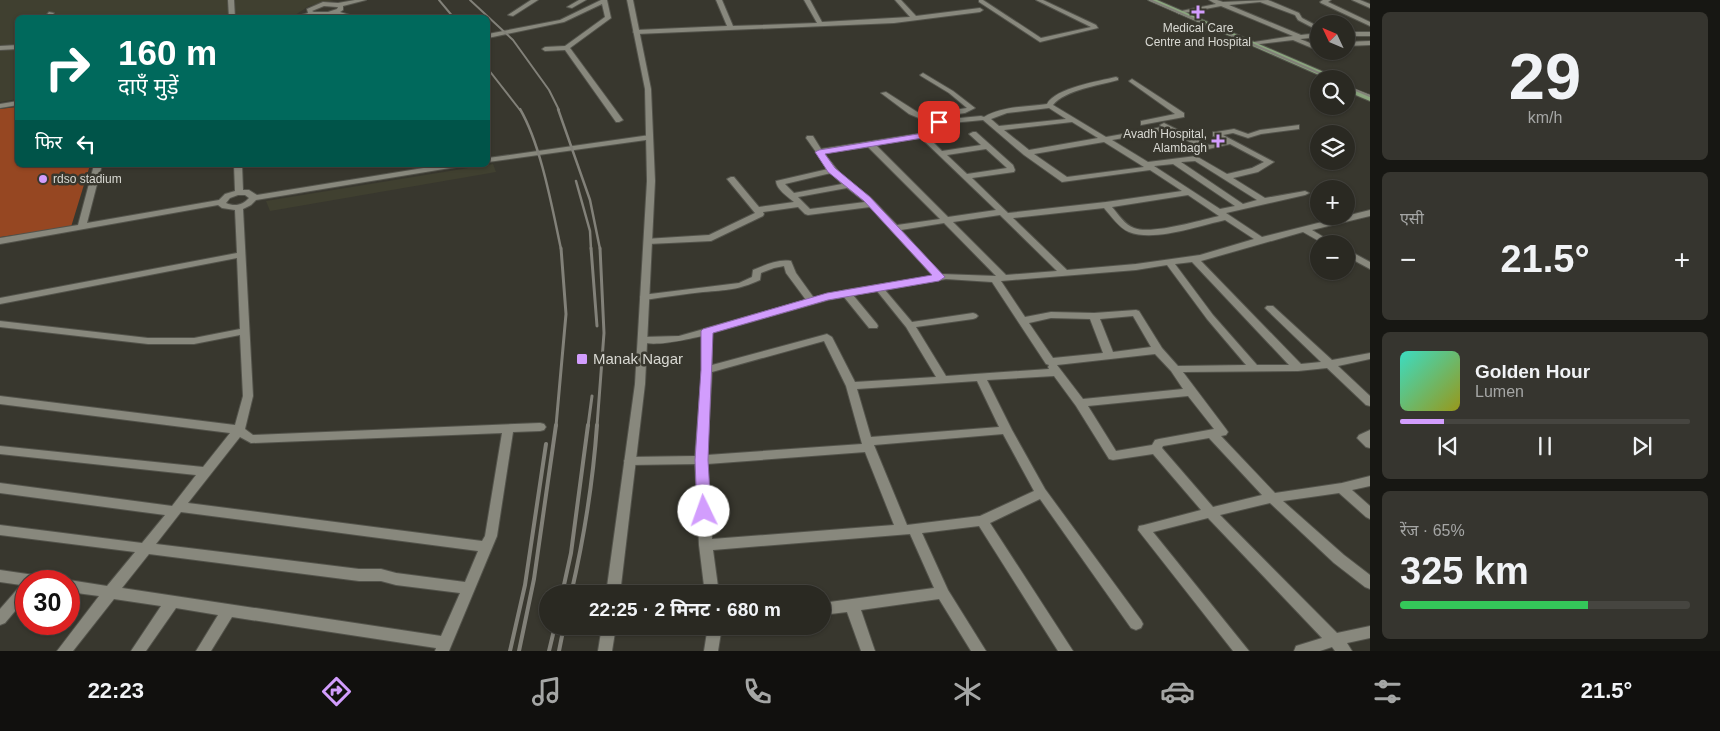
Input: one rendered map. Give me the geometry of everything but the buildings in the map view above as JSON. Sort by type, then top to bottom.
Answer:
[{"type":"main road","points":[[1144,0],[1310,72]]},
{"type":"main road","points":[[1151,0],[1315,70]]},
{"type":"main road","points":[[1355,87],[1370,93]]},
{"type":"main road","points":[[1355,92],[1370,98]]},
{"type":"street","points":[[231,0],[232,15]]},
{"type":"street","points":[[313,0],[318,5]]},
{"type":"street","points":[[312,14],[309,10],[318,5],[338,5],[363,0]]},
{"type":"street","points":[[510,15],[535,0]]},
{"type":"street","points":[[570,7],[583,0]]},
{"type":"street","points":[[490,36],[562,21],[604,0],[608,18],[567,48],[545,49]]},
{"type":"street","points":[[614,585],[640,384],[651,181],[648,90],[630,0]]},
{"type":"street","points":[[719,0],[731,28]]},
{"type":"street","points":[[807,0],[821,25]]},
{"type":"street","points":[[898,0],[914,18]]},
{"type":"street","points":[[991,0],[980,1],[1040,40],[1095,28],[1039,0]]},
{"type":"street","points":[[1212,0],[1300,37]]},
{"type":"street","points":[[1236,0],[1243,3]]},
{"type":"street","points":[[1179,12],[1223,4],[1262,0],[1297,14],[1300,19],[1310,24]]},
{"type":"street","points":[[1328,0],[1323,2],[1370,24]]},
{"type":"street","points":[[1354,0],[1370,6]]},
{"type":"street","points":[[308,15],[335,12],[342,8],[338,5]]},
{"type":"street","points":[[636,32],[821,25],[914,18],[980,10]]},
{"type":"street","points":[[335,12],[346,15]]},
{"type":"street","points":[[1360,19],[1370,18]]},
{"type":"street","points":[[1355,34],[1370,34]]},
{"type":"street","points":[[1254,44],[1310,36]]},
{"type":"street","points":[[1355,37],[1370,43],[1355,44]]},
{"type":"street","points":[[1291,38],[1310,45]]},
{"type":"street","points":[[0,48],[15,47]]},
{"type":"street","points":[[567,48],[619,120]]},
{"type":"street","points":[[884,93],[899,102],[914,115],[922,117],[972,108],[923,75]]},
{"type":"street","points":[[1050,106],[1050,103],[1067,94],[1116,79]]},
{"type":"street","points":[[1132,81],[1180,115],[1144,123]]},
{"type":"street","points":[[0,106],[15,104]]},
{"type":"street","points":[[819,152],[923,136],[937,132],[934,125],[939,122],[983,119],[1004,112],[1050,106],[1189,192],[1261,240]]},
{"type":"street","points":[[967,110],[983,119],[1065,180],[1196,158],[1264,201]]},
{"type":"street","points":[[1001,128],[1074,120]]},
{"type":"street","points":[[1156,120],[1207,148],[1229,142]]},
{"type":"street","points":[[1226,176],[1255,170],[1270,162],[1216,134],[1234,131],[1248,136],[1260,132],[1296,127]]},
{"type":"street","points":[[1028,153],[1169,128]]},
{"type":"street","points":[[965,177],[1011,170],[973,134]]},
{"type":"street","points":[[923,136],[1065,273]]},
{"type":"street","points":[[490,160],[650,137]]},
{"type":"street","points":[[810,138],[832,170],[871,204],[939,277]]},
{"type":"street","points":[[870,144],[948,220],[1000,278],[1022,321],[1056,372],[1080,403],[1113,456],[1156,449]]},
{"type":"street","points":[[941,153],[987,147]]},
{"type":"street","points":[[1174,161],[1243,207]]},
{"type":"street","points":[[82,227],[97,167]]},
{"type":"street","points":[[238,167],[239,193]]},
{"type":"street","points":[[222,202],[223,206],[229,208],[239,207],[250,203],[254,198],[444,167]]},
{"type":"street","points":[[832,170],[778,183],[808,212],[871,204]]},
{"type":"street","points":[[648,242],[712,238],[760,214],[731,179]]},
{"type":"street","points":[[790,196],[850,185]]},
{"type":"street","points":[[895,228],[948,220],[1106,205],[1189,192]]},
{"type":"street","points":[[1106,205],[1129,229],[1137,232],[1161,231],[1223,215],[1264,201],[1305,192]]},
{"type":"street","points":[[0,241],[222,202],[227,196],[239,193],[250,193],[254,198]]},
{"type":"street","points":[[757,210],[799,204]]},
{"type":"street","points":[[64,651],[239,430],[248,396],[239,207]]},
{"type":"street","points":[[643,340],[679,339],[812,301],[846,293],[939,277],[1000,278],[1065,273],[1194,258],[1370,212]]},
{"type":"street","points":[[1303,229],[1314,235]]},
{"type":"street","points":[[0,301],[241,255]]},
{"type":"street","points":[[1355,257],[1370,266]]},
{"type":"street","points":[[1194,258],[1298,368]]},
{"type":"street","points":[[1169,262],[1210,317],[1255,369]]},
{"type":"street","points":[[645,297],[742,285],[757,278],[756,272],[760,269],[788,263],[791,273],[812,301]]},
{"type":"street","points":[[879,288],[910,325],[943,378]]},
{"type":"street","points":[[846,293],[873,326]]},
{"type":"street","points":[[1270,308],[1370,402]]},
{"type":"street","points":[[1022,321],[1051,315],[1094,316],[1136,313],[1158,350],[1175,369],[1222,432],[1159,443],[1156,449]]},
{"type":"street","points":[[910,325],[973,316]]},
{"type":"street","points":[[1094,316],[1110,356]]},
{"type":"street","points":[[0,324],[148,341],[194,341],[245,331]]},
{"type":"street","points":[[707,331],[707,370],[702,460],[706,545],[711,585]]},
{"type":"street","points":[[707,370],[827,337],[851,386],[869,444],[908,529],[979,651]]},
{"type":"street","points":[[1050,362],[1158,350]]},
{"type":"street","points":[[1175,369],[1298,368],[1370,356]]},
{"type":"street","points":[[851,386],[943,378],[1056,372]]},
{"type":"street","points":[[980,377],[1006,430],[1042,492],[1136,624]]},
{"type":"street","points":[[1080,403],[1191,392]]},
{"type":"street","points":[[0,400],[239,430],[251,439],[540,427]]},
{"type":"street","points":[[80,588],[229,610],[444,647],[490,536],[508,428]]},
{"type":"street","points":[[630,461],[702,460],[1006,430]]},
{"type":"street","points":[[1212,434],[1272,498],[1338,559],[1370,583]]},
{"type":"street","points":[[1370,434],[1363,438],[1370,444]]},
{"type":"street","points":[[1156,449],[1210,512],[1340,646]]},
{"type":"street","points":[[0,450],[205,472]]},
{"type":"street","points":[[1242,651],[1144,530],[1272,498],[1342,488],[1370,481]]},
{"type":"street","points":[[0,488],[486,547]]},
{"type":"street","points":[[1342,488],[1370,514]]},
{"type":"street","points":[[706,545],[908,529],[982,521],[1042,492]]},
{"type":"street","points":[[982,521],[1066,651]]},
{"type":"street","points":[[0,530],[359,574],[382,575],[396,579],[469,588]]},
{"type":"street","points":[[0,576],[15,578]]},
{"type":"street","points":[[831,608],[944,593]]},
{"type":"street","points":[[0,619],[15,601]]},
{"type":"street","points":[[138,651],[172,602]]},
{"type":"street","points":[[852,605],[868,651]]},
{"type":"street","points":[[203,651],[229,610]]},
{"type":"street","points":[[1301,651],[1340,646],[1370,632]]},
{"type":"street","points":[[606,651],[608,635]]},
{"type":"street","points":[[711,651],[714,635]]},
{"type":"shaded area","points":[[0,0],[334,0],[309,6],[295,15],[15,15],[15,99],[0,102]]},
{"type":"shaded area","name":"rdso stadium","points":[[15,107],[15,167],[89,167],[71,227],[0,237],[0,109]]},
{"type":"shaded area","points":[[490,164],[493,164],[496,172],[270,211],[266,201],[475,167],[490,167]]},
{"type":"railway","points":[[439,0],[452,15]]},
{"type":"railway","points":[[470,0],[486,15]]},
{"type":"railway","points":[[1150,0],[1312,70]]},
{"type":"railway","points":[[490,19],[513,40],[549,90],[559,110]]},
{"type":"railway","points":[[490,72],[520,110]]},
{"type":"railway","points":[[1355,90],[1370,96]]},
{"type":"railway","points":[[520,109],[540,158],[561,249]]},
{"type":"railway","points":[[558,109],[590,200],[600,249]]},
{"type":"railway","points":[[576,181],[590,231],[591,249]]},
{"type":"railway","points":[[556,426],[566,314],[561,248]]},
{"type":"railway","points":[[591,248],[597,326]]},
{"type":"railway","points":[[597,426],[604,333],[600,248]]},
{"type":"railway","points":[[588,426],[592,396]]},
{"type":"railway","points":[[519,651],[534,579],[556,425]]},
{"type":"railway","points":[[564,585],[571,553],[588,425]]},
{"type":"railway","points":[[573,585],[587,510],[597,425]]},
{"type":"railway","points":[[510,651],[525,585],[546,444]]},
{"type":"railway","points":[[549,651],[553,635]]},
{"type":"railway","points":[[559,651],[562,635]]},
{"type":"place","name":"Medical Care Centre and Hospital","points":[[1198,12]]},
{"type":"place","name":"Avadh Hospital, Alambagh","points":[[1218,141]]},
{"type":"place","name":"rdso stadium","points":[[43,179]]},
{"type":"place","name":"Manak Nagar","points":[[582,359]]},
{"type":"route","points":[[704,511],[702,460],[707,370],[707,331],[827,297],[939,277],[867,199],[832,170],[819,152],[932,134],[937,132],[934,125],[939,122]]}]
